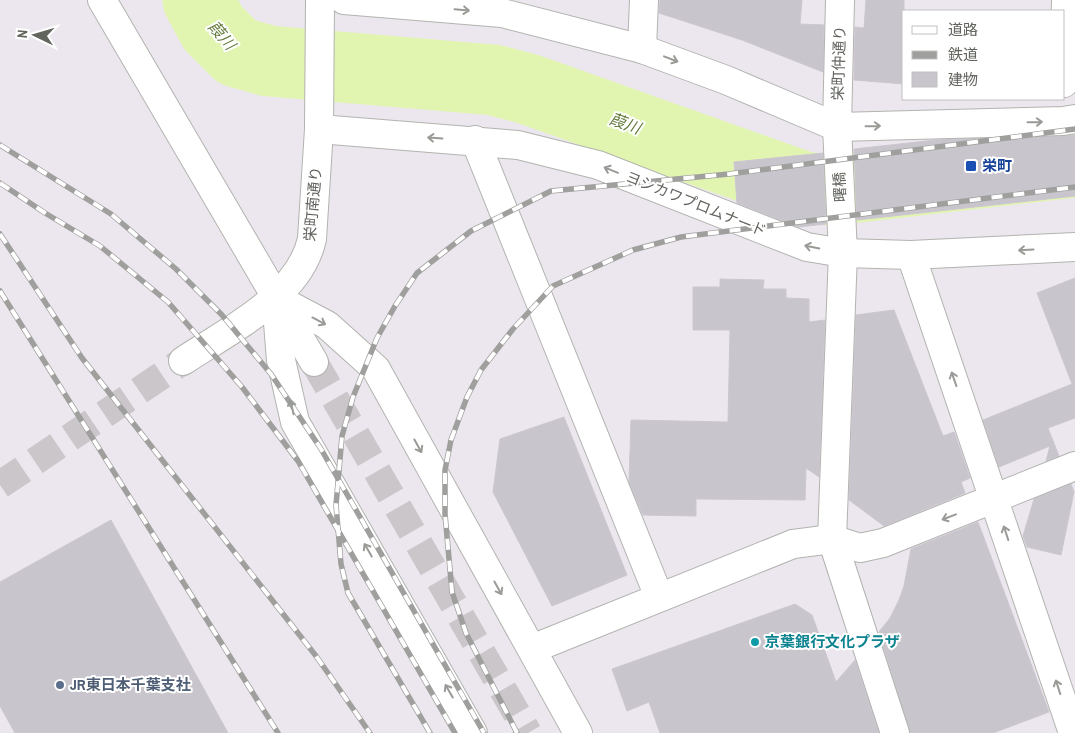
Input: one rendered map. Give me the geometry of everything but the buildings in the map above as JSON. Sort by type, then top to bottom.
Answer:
[{"type":"street","points":[[102,0],[314,362]]},
{"type":"street","name":"栄町南通り","points":[[183,361],[276,298],[301,267],[308,253],[312,239],[319,130],[320,0]]},
{"type":"street","points":[[344,0],[502,6],[642,49],[726,80],[837,127],[1067,113]]},
{"type":"street","points":[[642,49],[644,0]]},
{"type":"street","name":"栄町仲通り","points":[[839,159],[837,127],[840,0]]},
{"type":"street","points":[[1065,42],[1066,0]]},
{"type":"street","name":"ヨシカワプロムナード","points":[[319,130],[475,140],[518,145],[598,165],[806,247],[844,253],[911,255],[1075,247]]},
{"type":"street","points":[[475,140],[659,596]]},
{"type":"street","name":"曙橋","points":[[832,539],[844,253],[839,159]]},
{"type":"street","points":[[911,255],[1073,733]]},
{"type":"street","points":[[276,298],[326,325],[376,369],[578,733]]},
{"type":"street","points":[[276,298],[281,360],[295,422],[473,733]]},
{"type":"street","points":[[532,649],[659,596],[793,544],[832,539],[860,548],[883,543],[1075,466]]},
{"type":"street","points":[[832,539],[895,733]]},
{"type":"waterway","name":"葭川","points":[[198,0],[213,28],[237,52],[269,61],[494,80],[528,89],[804,187],[832,190],[1075,162]]},
{"type":"tunnel","points":[[0,485],[183,361]]},
{"type":"tunnel","points":[[314,362],[528,733]]},
{"type":"railway","points":[[430,733],[348,593],[341,564],[336,505],[342,436],[353,397],[377,338],[417,273],[471,231],[551,191],[729,174],[1075,129]]},
{"type":"railway","points":[[0,145],[111,214],[176,269],[222,315],[271,374],[321,449],[484,733]]},
{"type":"railway","points":[[0,183],[100,246],[168,302],[242,387],[298,461],[455,733]]},
{"type":"railway","points":[[517,733],[466,633],[452,592],[445,514],[445,470],[451,440],[467,397],[481,370],[513,329],[553,286],[633,250],[681,237],[1075,187]]},
{"type":"railway","points":[[0,234],[82,358],[316,656],[370,733]]},
{"type":"railway","points":[[0,291],[278,733]]},
{"type":"place","name":"栄町","points":[[971,166]]},
{"type":"place","name":"京葉銀行文化プラザ","points":[[755,642]]},
{"type":"place","name":"JR東日本千葉支社","points":[[60,685]]}]
